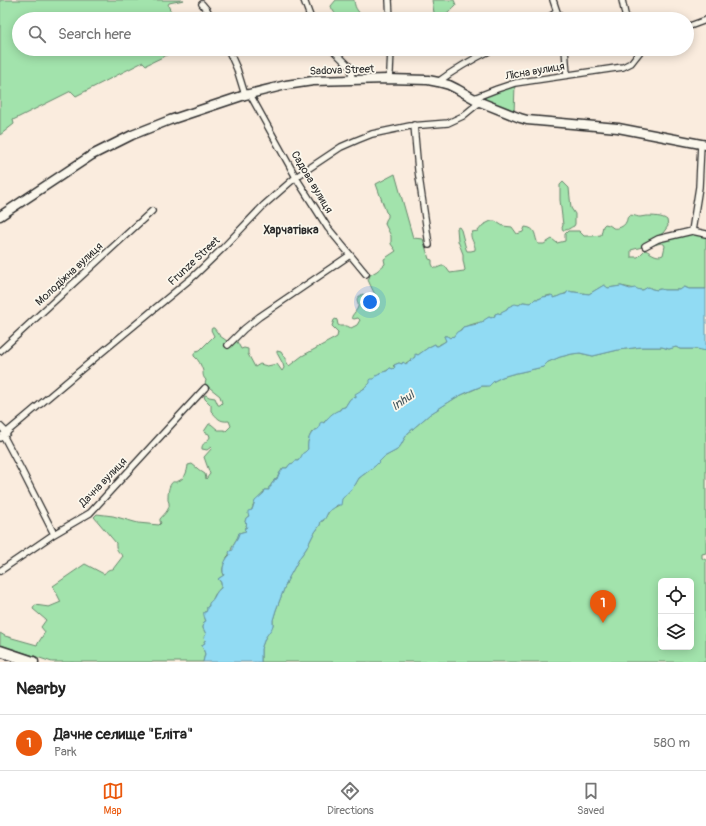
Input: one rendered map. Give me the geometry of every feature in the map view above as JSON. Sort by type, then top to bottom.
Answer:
[{"type":"highway","points":[[0,651],[33,662]]},
{"type":"street","points":[[304,0],[308,12]]},
{"type":"street","points":[[389,0],[390,12]]},
{"type":"street","points":[[553,0],[557,12]]},
{"type":"street","points":[[557,12],[558,0]]},
{"type":"street","points":[[622,0],[625,12]]},
{"type":"street","points":[[202,4],[208,12]]},
{"type":"street","points":[[694,24],[706,20]]},
{"type":"street","name":"Садова вулиця","points":[[231,56],[248,94],[252,98],[296,177],[328,228],[366,274]]},
{"type":"street","points":[[339,56],[351,69],[352,80]]},
{"type":"street","points":[[388,79],[391,56]]},
{"type":"street","points":[[438,82],[468,61],[478,56]]},
{"type":"street","points":[[566,56],[567,75]]},
{"type":"street","name":"Лісна вулиця","points":[[477,100],[497,89],[515,83],[623,67],[631,63],[635,56]]},
{"type":"street","name":"Sadova Street","points":[[0,216],[92,155],[132,135],[170,120],[248,94],[313,80],[428,80],[457,89],[477,100],[527,120],[618,128],[703,145]]},
{"type":"street","name":"Frunze Street","points":[[3,435],[194,276],[264,205],[296,177],[341,148],[357,140],[372,134],[414,125],[448,123],[463,116],[477,100]]},
{"type":"street","points":[[414,125],[418,170],[429,245]]},
{"type":"street","points":[[692,231],[700,187],[703,145]]},
{"type":"street","name":"Молодіжна вулиця","points":[[0,351],[152,211]]},
{"type":"street","points":[[645,246],[658,239],[692,231],[706,234]]},
{"type":"street","points":[[228,345],[259,317],[350,255]]},
{"type":"street","name":"Дачна вулиця","points":[[0,571],[54,534],[90,513],[205,388]]},
{"type":"street","points":[[0,426],[3,435],[54,534]]},
{"type":"green space","points":[[0,0],[184,0],[169,3],[168,5],[171,12],[12,12],[12,56],[165,56],[146,65],[143,62],[76,96],[71,91],[13,120],[14,124],[0,135]]},
{"type":"green space","points":[[336,0],[354,0],[356,8],[359,12],[334,12],[331,6]]},
{"type":"green space","points":[[432,0],[454,0],[456,5],[449,12],[434,12]]},
{"type":"green space","points":[[515,85],[514,114],[485,101],[486,96]]},
{"type":"green space","points":[[395,174],[413,238],[423,239],[429,259],[432,260],[434,268],[445,266],[450,273],[465,270],[463,254],[458,241],[457,228],[459,227],[467,251],[471,251],[475,250],[475,246],[471,238],[471,233],[478,231],[483,225],[491,221],[495,221],[503,226],[512,227],[517,234],[523,232],[525,227],[532,229],[538,244],[544,244],[552,239],[557,243],[565,241],[565,234],[568,231],[579,231],[584,236],[601,235],[605,224],[616,228],[624,225],[628,217],[631,215],[640,217],[654,216],[667,220],[668,226],[663,233],[647,242],[642,247],[631,250],[631,257],[638,257],[645,250],[656,256],[663,255],[664,244],[661,243],[653,245],[654,241],[681,237],[691,232],[706,235],[706,289],[689,289],[685,287],[680,290],[657,290],[649,287],[640,290],[621,286],[608,288],[604,285],[589,294],[570,292],[553,298],[551,295],[535,299],[531,303],[523,302],[519,305],[508,307],[501,314],[495,314],[495,316],[491,318],[489,317],[483,322],[463,327],[453,337],[452,336],[450,338],[444,336],[446,340],[438,346],[435,344],[418,355],[416,354],[415,357],[405,364],[403,362],[401,364],[399,363],[394,365],[393,366],[395,367],[393,369],[390,368],[378,375],[356,396],[356,398],[350,399],[345,407],[331,415],[319,429],[312,432],[308,440],[308,449],[298,461],[290,464],[287,468],[283,468],[277,479],[274,480],[271,487],[269,487],[269,490],[265,490],[255,502],[248,517],[246,518],[246,531],[239,533],[227,557],[223,570],[224,575],[218,579],[221,583],[221,588],[207,607],[206,612],[204,612],[206,621],[204,622],[203,628],[206,634],[204,637],[206,640],[202,645],[205,654],[203,662],[52,662],[0,645],[0,633],[5,636],[37,645],[45,632],[41,627],[46,620],[33,609],[35,605],[49,607],[61,602],[53,586],[85,564],[104,574],[108,570],[113,569],[123,556],[117,549],[116,543],[94,517],[97,514],[113,516],[138,523],[159,525],[161,523],[160,519],[169,508],[168,494],[170,486],[173,482],[179,481],[183,477],[186,473],[188,465],[192,464],[205,474],[206,479],[210,474],[204,457],[212,448],[211,447],[207,450],[202,449],[203,445],[210,437],[209,434],[204,432],[209,424],[218,430],[226,431],[231,426],[229,421],[217,418],[211,411],[211,405],[204,396],[206,395],[215,398],[218,405],[220,405],[222,403],[220,396],[205,384],[206,380],[203,376],[203,371],[199,361],[194,356],[196,351],[200,350],[214,336],[211,330],[212,328],[214,328],[220,336],[227,341],[234,336],[241,349],[248,349],[248,354],[255,367],[260,364],[267,366],[277,364],[282,371],[284,368],[283,364],[277,351],[281,352],[286,358],[289,366],[302,356],[337,337],[338,332],[332,326],[334,320],[337,320],[338,325],[340,326],[347,326],[351,328],[357,325],[360,320],[358,318],[352,318],[352,316],[358,307],[357,298],[363,294],[368,298],[375,299],[375,295],[368,280],[370,275],[385,264],[384,259],[396,251],[391,244],[391,236],[385,224],[388,214],[376,184]]},
{"type":"green space","points":[[563,182],[569,188],[571,208],[575,214],[574,226],[564,230],[562,228],[563,225],[560,200],[560,185]]},
{"type":"green space","points":[[641,347],[662,347],[669,349],[676,347],[680,349],[697,349],[706,351],[706,553],[702,554],[702,558],[706,560],[706,662],[261,662],[261,649],[265,638],[273,625],[276,610],[287,581],[321,521],[323,521],[330,510],[339,505],[341,499],[355,485],[359,478],[384,457],[397,450],[408,433],[430,414],[457,397],[482,386],[487,386],[502,377],[543,367],[548,362],[560,357],[579,353],[593,356],[618,350]]},
{"type":"water","name":"Inhul","points":[[604,285],[608,288],[621,286],[640,290],[648,287],[657,290],[680,290],[684,287],[689,289],[706,289],[706,351],[697,349],[680,349],[676,347],[669,349],[662,347],[641,347],[618,350],[593,356],[580,353],[572,354],[548,362],[543,367],[502,377],[494,381],[489,386],[482,386],[457,397],[430,414],[408,433],[397,450],[384,457],[359,478],[355,485],[342,499],[341,505],[337,505],[329,511],[325,518],[321,521],[287,581],[276,610],[272,628],[265,638],[261,649],[261,662],[203,662],[205,654],[202,645],[206,640],[204,638],[206,634],[203,628],[204,622],[206,621],[204,612],[206,612],[209,603],[213,600],[217,591],[221,588],[221,583],[218,579],[224,575],[223,567],[230,555],[229,552],[233,550],[233,545],[238,538],[239,533],[246,531],[244,529],[247,527],[245,522],[246,518],[249,516],[248,511],[252,510],[255,501],[264,493],[265,490],[269,490],[269,487],[271,487],[274,480],[277,479],[283,468],[287,468],[290,464],[298,461],[303,453],[308,449],[310,435],[319,428],[320,423],[324,423],[333,413],[345,407],[350,399],[353,397],[356,398],[355,394],[365,388],[370,383],[370,380],[374,379],[380,374],[379,373],[387,371],[390,368],[393,369],[395,367],[394,365],[399,363],[402,364],[403,362],[406,364],[415,357],[415,354],[418,355],[435,344],[438,346],[446,341],[444,336],[450,338],[452,336],[453,337],[463,327],[483,322],[489,317],[491,318],[495,316],[495,314],[501,314],[501,312],[508,307],[515,304],[519,305],[523,302],[531,303],[535,299],[552,295],[553,298],[566,294],[570,291],[589,294]]},
{"type":"place","name":"Дачне селище \"Еліта\"","points":[[603,623]]},
{"type":"district","name":"Харчатівка","points":[[291,230]]}]
